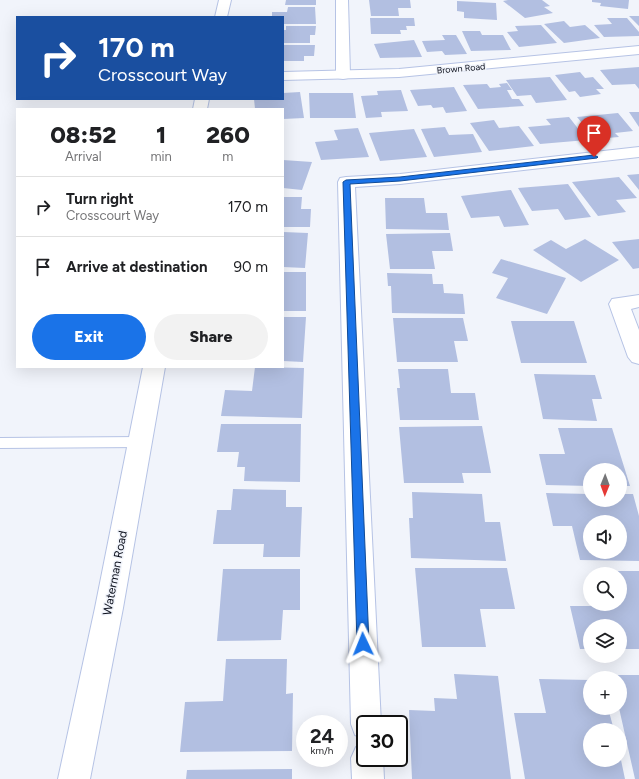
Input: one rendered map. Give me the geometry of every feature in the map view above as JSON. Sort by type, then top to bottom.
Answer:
[{"type":"street","points":[[221,16],[225,0]]},
{"type":"street","points":[[342,0],[343,75]]},
{"type":"street","name":"Brown Road","points":[[284,76],[343,75],[468,68],[639,50]]},
{"type":"street","points":[[366,715],[346,182],[400,179],[639,152]]},
{"type":"street","points":[[639,301],[619,304],[639,357]]},
{"type":"street","name":"Waterman Road","points":[[74,779],[141,442],[154,368]]},
{"type":"street","points":[[367,767],[368,779]]},
{"type":"lane","points":[[0,443],[141,442]]},
{"type":"building","points":[[286,0],[316,0],[316,5],[285,5]]},
{"type":"building","points":[[369,0],[410,0],[411,8],[398,8],[399,16],[371,16]]},
{"type":"building","points":[[542,0],[550,6],[544,7],[553,13],[525,18],[503,1]]},
{"type":"building","points":[[592,0],[629,0],[628,9],[600,6],[601,3],[592,2]]},
{"type":"building","points":[[457,1],[496,3],[497,20],[464,18],[464,12],[457,11]]},
{"type":"building","points":[[288,7],[315,7],[316,24],[284,24],[284,16],[272,16],[272,12],[287,12]]},
{"type":"building","points":[[629,16],[639,16],[639,26]]},
{"type":"building","points":[[370,18],[414,18],[415,26],[406,26],[407,30],[400,30],[401,34],[371,34]]},
{"type":"building","points":[[607,18],[627,18],[639,32],[639,36],[604,37],[594,25],[612,24]]},
{"type":"building","points":[[564,21],[570,27],[585,25],[600,38],[564,43],[544,24]]},
{"type":"building","points":[[541,25],[557,43],[519,47],[507,32],[518,31],[515,26]]},
{"type":"building","points":[[286,26],[316,26],[315,35],[310,35],[310,43],[284,43],[284,30],[286,30]]},
{"type":"building","points":[[462,31],[480,31],[482,35],[503,35],[511,50],[471,51]]},
{"type":"building","points":[[442,35],[456,35],[467,54],[445,55],[442,51],[427,52],[422,41],[445,40]]},
{"type":"building","points":[[414,40],[422,57],[380,58],[374,44]]},
{"type":"building","points":[[284,45],[315,45],[314,56],[304,56],[304,61],[284,61]]},
{"type":"building","points":[[639,67],[639,89],[635,84],[612,85],[600,70]]},
{"type":"building","points":[[580,72],[585,78],[593,77],[604,89],[596,89],[601,94],[580,97],[575,91],[569,92],[555,75]]},
{"type":"building","points":[[550,77],[567,100],[536,103],[531,95],[517,96],[506,80]]},
{"type":"building","points":[[507,83],[512,90],[507,90],[512,99],[519,99],[524,106],[478,109],[463,85],[487,84],[490,88],[501,87],[499,84]]},
{"type":"building","points":[[454,87],[467,111],[446,113],[443,107],[433,108],[431,105],[418,106],[410,90]]},
{"type":"building","points":[[401,90],[408,111],[381,112],[382,117],[366,118],[361,96],[378,95],[377,91]]},
{"type":"building","points":[[300,92],[304,118],[284,119],[284,108],[255,108],[254,100],[284,100],[284,93]]},
{"type":"building","points":[[309,93],[353,93],[356,118],[310,118]]},
{"type":"building","points":[[629,112],[639,112],[639,127]]},
{"type":"building","points":[[618,113],[633,131],[615,133],[619,137],[595,139],[577,117]]},
{"type":"building","points":[[569,117],[587,140],[540,144],[528,127],[551,125],[546,119]]},
{"type":"building","points":[[494,120],[499,128],[519,126],[534,146],[489,151],[470,123]]},
{"type":"building","points":[[445,127],[449,135],[473,134],[482,152],[434,157],[421,129]]},
{"type":"building","points":[[358,128],[369,157],[321,160],[315,142],[338,140],[334,130]]},
{"type":"building","points":[[414,129],[427,157],[380,161],[369,133]]},
{"type":"building","points":[[284,160],[312,162],[302,190],[284,188]]},
{"type":"building","points":[[639,174],[639,190],[627,175]]},
{"type":"building","points":[[619,177],[637,198],[616,200],[626,212],[598,216],[572,182]]},
{"type":"building","points":[[568,184],[591,217],[565,220],[558,209],[532,211],[518,188]]},
{"type":"building","points":[[511,190],[529,225],[504,227],[499,216],[471,218],[461,196]]},
{"type":"building","points":[[284,197],[302,197],[301,209],[311,209],[310,227],[284,227]]},
{"type":"building","points":[[385,198],[424,198],[426,213],[447,213],[449,230],[386,229]]},
{"type":"building","points":[[284,232],[308,233],[305,268],[284,267]]},
{"type":"building","points":[[450,233],[453,251],[432,251],[435,269],[390,269],[386,234]]},
{"type":"building","points":[[585,239],[619,260],[581,282],[533,250],[551,240],[566,249]]},
{"type":"building","points":[[639,239],[639,268],[633,269],[612,242]]},
{"type":"building","points":[[501,259],[566,278],[547,314],[496,298],[508,278],[492,273]]},
{"type":"building","points":[[284,272],[306,272],[306,311],[284,311]]},
{"type":"building","points":[[387,273],[432,274],[433,284],[443,284],[444,293],[463,294],[465,314],[392,313],[391,286],[388,286]]},
{"type":"building","points":[[284,317],[306,317],[303,362],[284,361]]},
{"type":"building","points":[[393,318],[463,318],[468,341],[454,341],[458,362],[397,362]]},
{"type":"building","points":[[511,321],[574,321],[587,363],[521,363]]},
{"type":"building","points":[[255,368],[304,368],[302,418],[221,416],[225,390],[252,391]]},
{"type":"building","points":[[398,369],[448,369],[451,393],[475,393],[479,420],[400,420],[397,388],[400,388]]},
{"type":"building","points":[[534,374],[595,375],[602,399],[592,399],[597,421],[543,419]]},
{"type":"building","points":[[221,424],[301,424],[300,482],[244,481],[245,467],[237,467],[239,452],[217,452]]},
{"type":"building","points":[[482,426],[491,473],[462,473],[464,483],[404,483],[399,427]]},
{"type":"building","points":[[558,428],[612,428],[623,463],[583,463],[583,486],[546,485],[539,454],[565,454]]},
{"type":"building","points":[[627,476],[630,486],[627,486]]},
{"type":"building","points":[[233,489],[286,490],[286,507],[302,507],[300,557],[263,557],[264,544],[213,544],[217,510],[231,510]]},
{"type":"building","points":[[412,492],[482,494],[485,522],[500,522],[506,561],[411,558],[409,518],[413,518]]},
{"type":"building","points":[[546,493],[583,494],[583,507],[627,507],[627,494],[633,494],[639,516],[639,561],[580,560],[572,526],[553,526]]},
{"type":"building","points":[[415,568],[507,568],[515,609],[480,609],[486,647],[422,647]]},
{"type":"building","points":[[223,569],[300,569],[300,610],[283,610],[281,640],[217,641]]},
{"type":"building","points":[[627,571],[639,571],[639,649],[627,649],[627,619],[583,619],[583,649],[580,649],[570,606],[583,606],[583,611],[627,611]]},
{"type":"building","points":[[226,659],[287,659],[286,694],[293,693],[292,751],[180,752],[185,702],[223,701]]},
{"type":"building","points":[[454,674],[498,676],[511,779],[412,779],[409,710],[435,711],[434,698],[457,699]]},
{"type":"building","points":[[627,675],[639,675],[639,779],[635,779],[627,744],[627,723],[622,723],[621,715],[627,715]]},
{"type":"building","points":[[539,679],[583,680],[583,715],[610,715],[612,723],[583,723],[583,767],[622,767],[625,779],[525,779],[514,713],[546,713]]},
{"type":"building","points":[[292,769],[292,779],[186,779],[187,770]]},
{"type":"route","points":[[363,644],[346,182],[400,179],[594,157]]}]
